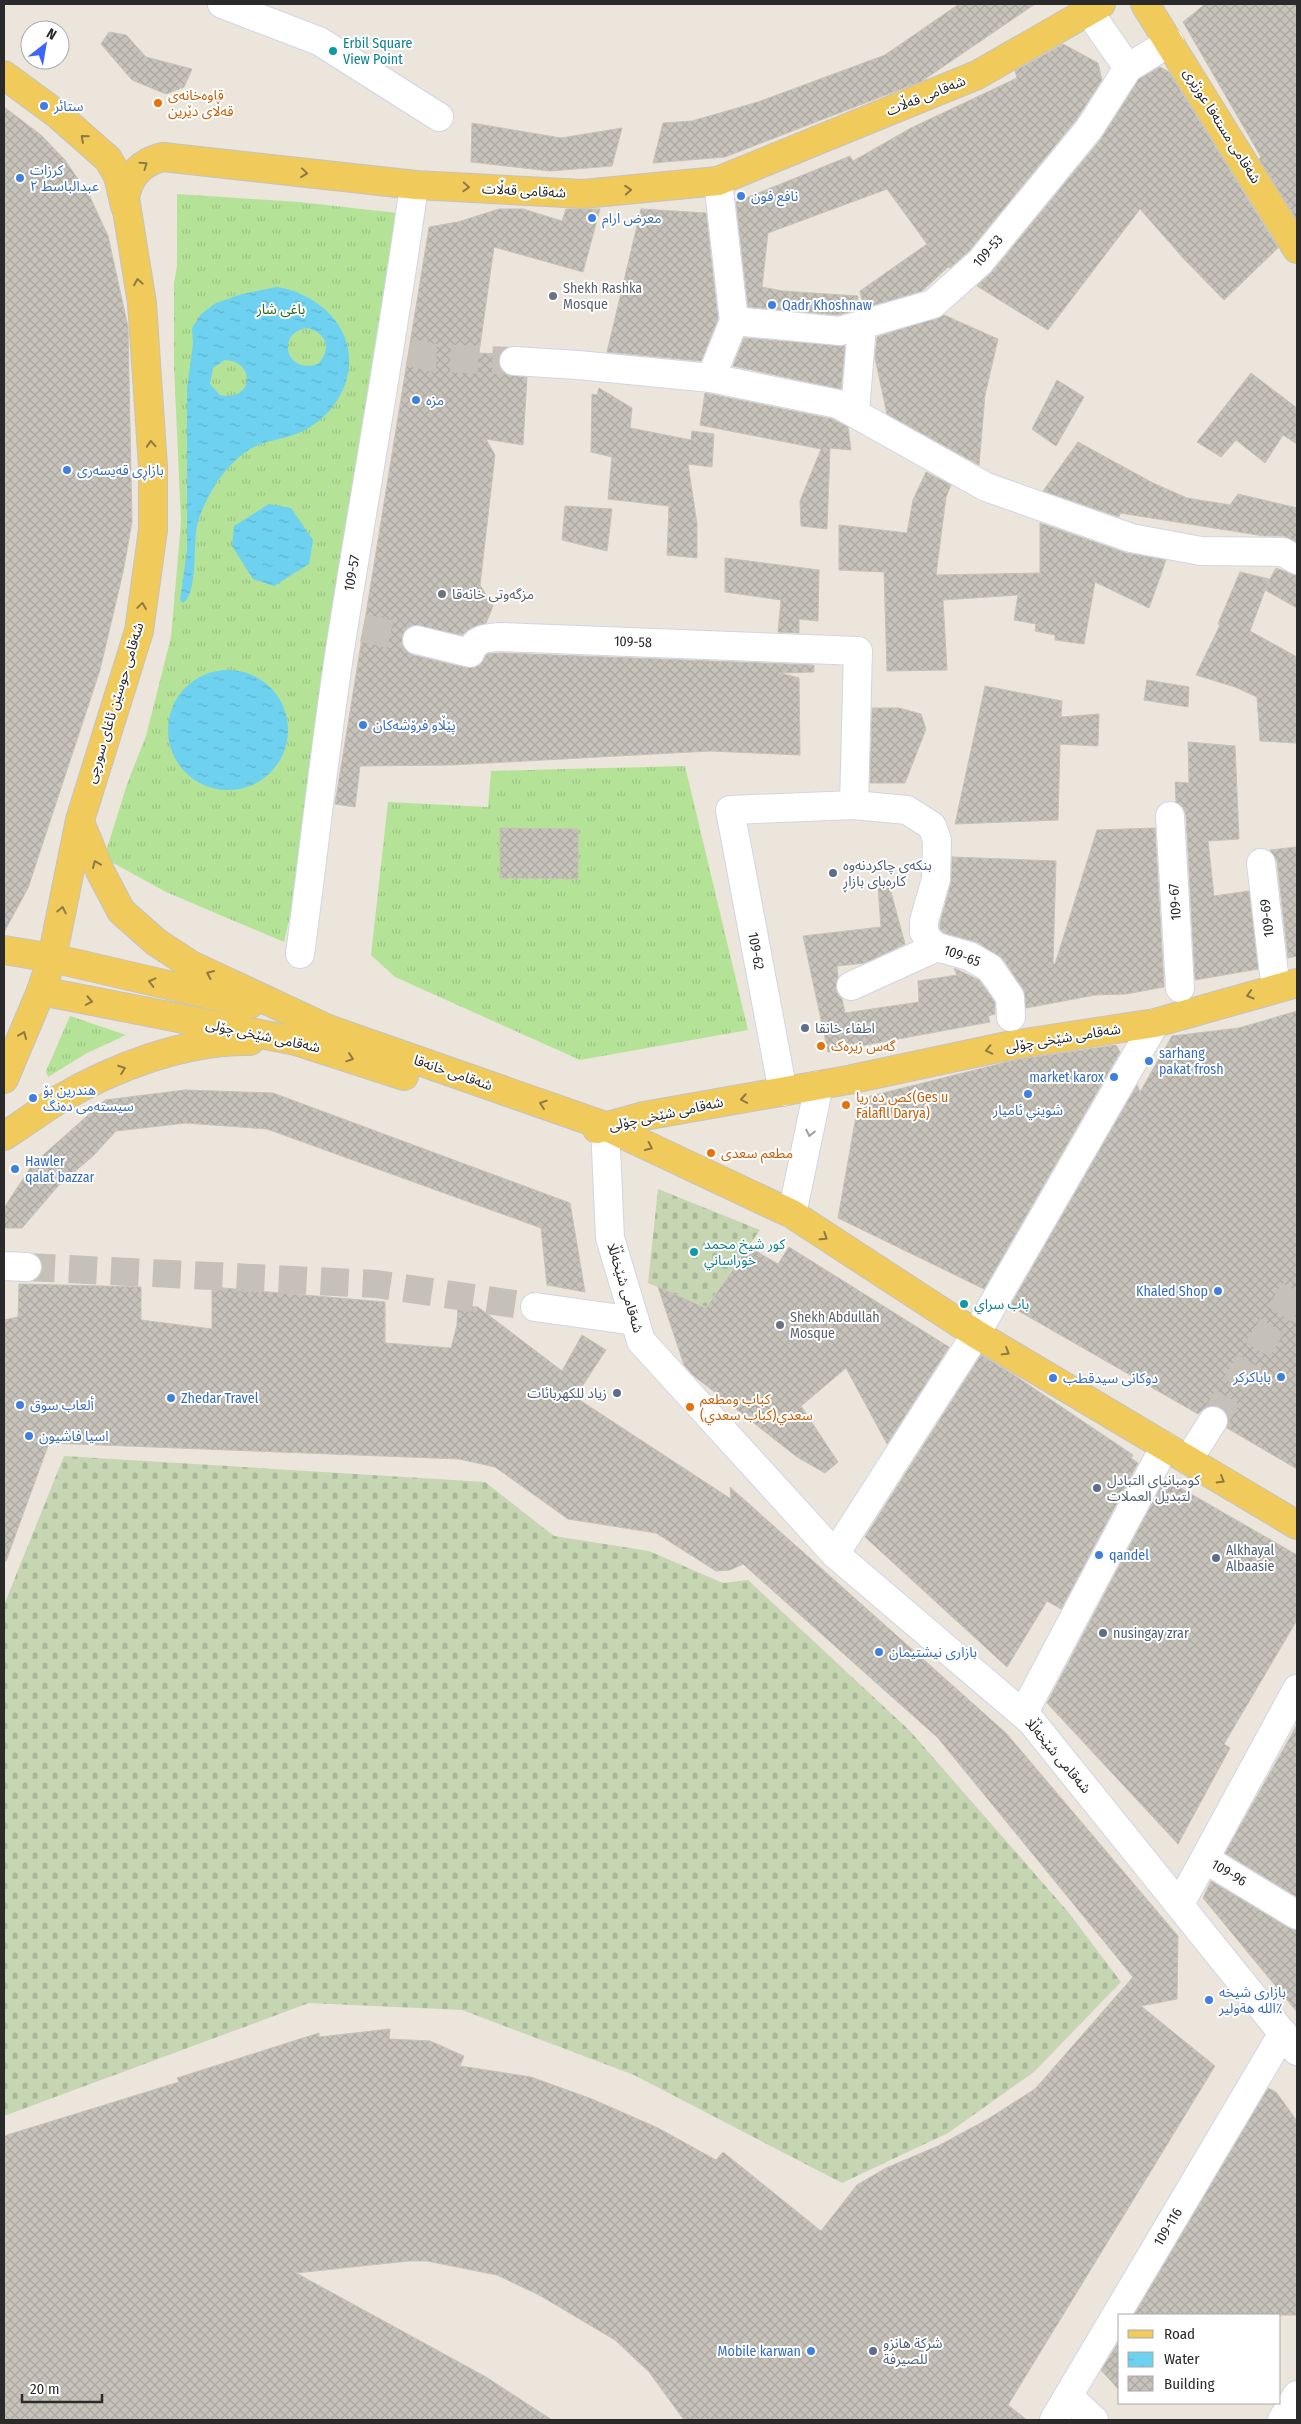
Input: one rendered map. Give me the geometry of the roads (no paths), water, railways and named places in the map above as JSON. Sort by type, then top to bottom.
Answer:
[{"type":"main road","name":"شەقامی مستەفا عوزێری","points":[[1145,4],[1297,249]]},
{"type":"main road","name":"شەقامی قەڵات","points":[[126,207],[126,190],[134,174],[147,163],[164,157],[416,185],[583,194],[718,181],[977,75],[1095,8]]},
{"type":"main road","points":[[4,75],[57,114],[108,159],[118,176],[126,207]]},
{"type":"main road","name":"شەقامی حوسێن ئاغای سورچی","points":[[4,1079],[41,991],[52,958],[80,820],[139,631],[153,530],[153,467],[142,303],[126,207]]},
{"type":"main road","points":[[80,820],[100,871],[122,910],[156,942],[191,965],[299,1028]]},
{"type":"main road","name":"شەقامی شێخی چۆلی","points":[[4,950],[52,958],[299,1028]]},
{"type":"main road","name":"شەقامی شێخی چۆلی","points":[[605,1126],[644,1116],[784,1092],[1012,1045],[1155,1023],[1285,978]]},
{"type":"main road","name":"شەقامی شێخی چۆلی","points":[[41,991],[299,1028]]},
{"type":"main road","points":[[4,1136],[59,1100],[112,1073],[168,1053],[299,1028]]},
{"type":"main road","name":"شەقامی خانەقا","points":[[299,1028],[328,1029],[605,1126]]},
{"type":"main road","points":[[605,1126],[792,1214],[976,1334],[1297,1525]]},
{"type":"street","points":[[222,4],[319,41],[439,117]]},
{"type":"street","points":[[1095,8],[1128,68]]},
{"type":"street","name":"109-53","points":[[734,321],[840,331],[934,304],[980,262],[1089,129],[1128,68],[1170,42]]},
{"type":"street","points":[[711,378],[734,321],[718,181]]},
{"type":"street","name":"109-57","points":[[300,954],[322,770],[354,627],[400,348],[399,296],[413,193]]},
{"type":"street","points":[[854,412],[862,326]]},
{"type":"street","points":[[514,361],[578,365],[711,378],[838,404],[986,488],[1132,538],[1201,551],[1283,552],[1297,560]]},
{"type":"street","name":"109-58","points":[[417,640],[470,653],[472,644],[481,639],[500,637],[858,651],[854,805]]},
{"type":"street","points":[[854,805],[907,810],[932,826],[937,840],[936,880],[924,921],[924,932],[928,941],[937,947]]},
{"type":"street","name":"109-62","points":[[784,1092],[776,1063],[730,810],[854,805]]},
{"type":"street","name":"109-67","points":[[1170,816],[1180,988]]},
{"type":"street","name":"109-69","points":[[1260,863],[1285,978]]},
{"type":"street","points":[[851,986],[937,947]]},
{"type":"street","name":"109-65","points":[[937,947],[970,956],[990,968],[1010,997],[1011,1017]]},
{"type":"street","points":[[835,1554],[976,1334],[1155,1023]]},
{"type":"street","points":[[792,1214],[819,1085]]},
{"type":"street","name":"شەقامی شێخەڵڵا","points":[[605,1126],[610,1238],[641,1341],[835,1554],[1031,1720],[1290,2042]]},
{"type":"street","points":[[534,1307],[635,1321]]},
{"type":"street","points":[[1188,1460],[1213,1421]]},
{"type":"street","points":[[1023,1714],[1165,1446]]},
{"type":"street","points":[[1206,1859],[1291,1716],[1297,1689]]},
{"type":"street","name":"109-96","points":[[1180,1904],[1206,1859],[1297,1915]]},
{"type":"street","name":"109-116","points":[[1119,2314],[1290,2042]]},
{"type":"street","name":"109-116","points":[[1054,2420],[1118,2316]]},
{"type":"street","points":[[1282,2420],[1297,2395]]},
{"type":"street","points":[[1068,2396],[1094,2420]]},
{"type":"water","points":[[277,287],[297,292],[316,302],[338,324],[343,333],[348,348],[349,364],[347,379],[333,406],[322,418],[296,434],[266,442],[250,449],[233,462],[219,479],[198,521],[193,579],[188,598],[183,603],[180,600],[187,550],[187,388],[193,344],[192,328],[201,314],[216,303],[242,294]],"holes":[[[307,328],[319,334],[323,338],[326,347],[325,353],[318,364],[307,366],[298,364],[288,352],[288,344],[291,337],[297,331]],[[225,360],[236,362],[243,367],[246,374],[247,381],[244,388],[239,393],[231,396],[220,395],[210,384],[213,368]]]},
{"type":"water","points":[[269,504],[291,508],[313,540],[309,564],[274,586],[253,579],[232,546],[234,526]]},
{"type":"water","points":[[228,670],[251,674],[271,687],[284,707],[288,730],[284,753],[271,773],[251,786],[228,790],[205,786],[185,773],[172,753],[168,730],[172,707],[185,687],[205,674]]},
{"type":"tunnel","points":[[409,352],[434,358],[514,361]]},
{"type":"tunnel","points":[[363,628],[417,640]]},
{"type":"tunnel","points":[[27,1267],[376,1284],[535,1307]]},
{"type":"tunnel","points":[[1213,1421],[1297,1286]]},
{"type":"place","name":"Erbil Square View Point","points":[[333,51]]},
{"type":"place","name":"قاوەخانەی قەڵای دێرین","points":[[158,103]]},
{"type":"place","name":"ستائر","points":[[44,106]]},
{"type":"place","name":"كرزات عبدالباسط ٢","points":[[20,178]]},
{"type":"place","name":"نافع فون","points":[[741,196]]},
{"type":"place","name":"معرض ارام","points":[[592,218]]},
{"type":"place","name":"Shekh Rashka Mosque","points":[[553,296]]},
{"type":"place","name":"Qadr Khoshnaw","points":[[772,305]]},
{"type":"place","name":"مزە","points":[[416,400]]},
{"type":"place","name":"بازاڕی قەیسەری","points":[[67,470]]},
{"type":"place","name":"مزگەوتی خانەقا","points":[[442,594]]},
{"type":"place","name":"پێڵاو فرۆشەکان","points":[[363,725]]},
{"type":"place","name":"بنکەی چاکردنەوە کارەبای بازاڕ","points":[[833,873]]},
{"type":"place","name":"اطفاء خانقا","points":[[805,1028]]},
{"type":"place","name":"گەس زیرەک","points":[[821,1046]]},
{"type":"place","name":"sarhang pakat frosh","points":[[1149,1061]]},
{"type":"place","name":"market karox","points":[[1114,1077]]},
{"type":"place","name":"شويني ئامیار","points":[[1028,1094]]},
{"type":"place","name":"ھندرین بۆ سیستەمی دەنگ","points":[[33,1098]]},
{"type":"place","name":"کص ده ریا(Ges u Falafll Darya)","points":[[846,1105]]},
{"type":"place","name":"مطعم سعدى","points":[[711,1153]]},
{"type":"place","name":"Hawler qalat bazzar","points":[[15,1169]]},
{"type":"place","name":"كور شيخ محمد خوراساني","points":[[694,1252]]},
{"type":"place","name":"Khaled Shop","points":[[1218,1291]]},
{"type":"place","name":"باب سراي","points":[[964,1304]]},
{"type":"place","name":"Shekh Abdullah Mosque","points":[[780,1325]]},
{"type":"place","name":"باباكركر","points":[[1281,1377]]},
{"type":"place","name":"دوکانی سیدقطب","points":[[1053,1378]]},
{"type":"place","name":"زياد للكهربائات","points":[[617,1393]]},
{"type":"place","name":"Zhedar Travel","points":[[171,1398]]},
{"type":"place","name":"ألعاب سوق","points":[[20,1405]]},
{"type":"place","name":"كباب ومطعم سعدي(كباب سعدي)","points":[[690,1407]]},
{"type":"place","name":"اسيا فاشيون","points":[[29,1436]]},
{"type":"place","name":"كومبانياى التبادل لتبديل العملات","points":[[1097,1488]]},
{"type":"place","name":"qandel","points":[[1099,1555]]},
{"type":"place","name":"Alkhayal Albaasie","points":[[1216,1558]]},
{"type":"place","name":"nusingay zrar","points":[[1103,1633]]},
{"type":"place","name":"بازاری نیشتیمان","points":[[879,1652]]},
{"type":"place","name":"بازاری شیخه الله هةولیر٪","points":[[1209,2000]]},
{"type":"place","name":"Mobile karwan","points":[[811,2351]]},
{"type":"place","name":"شركة هانزو للصيرفة","points":[[873,2351]]},
{"type":"park label","name":"باغی شار","points":[[281,309]]}]
